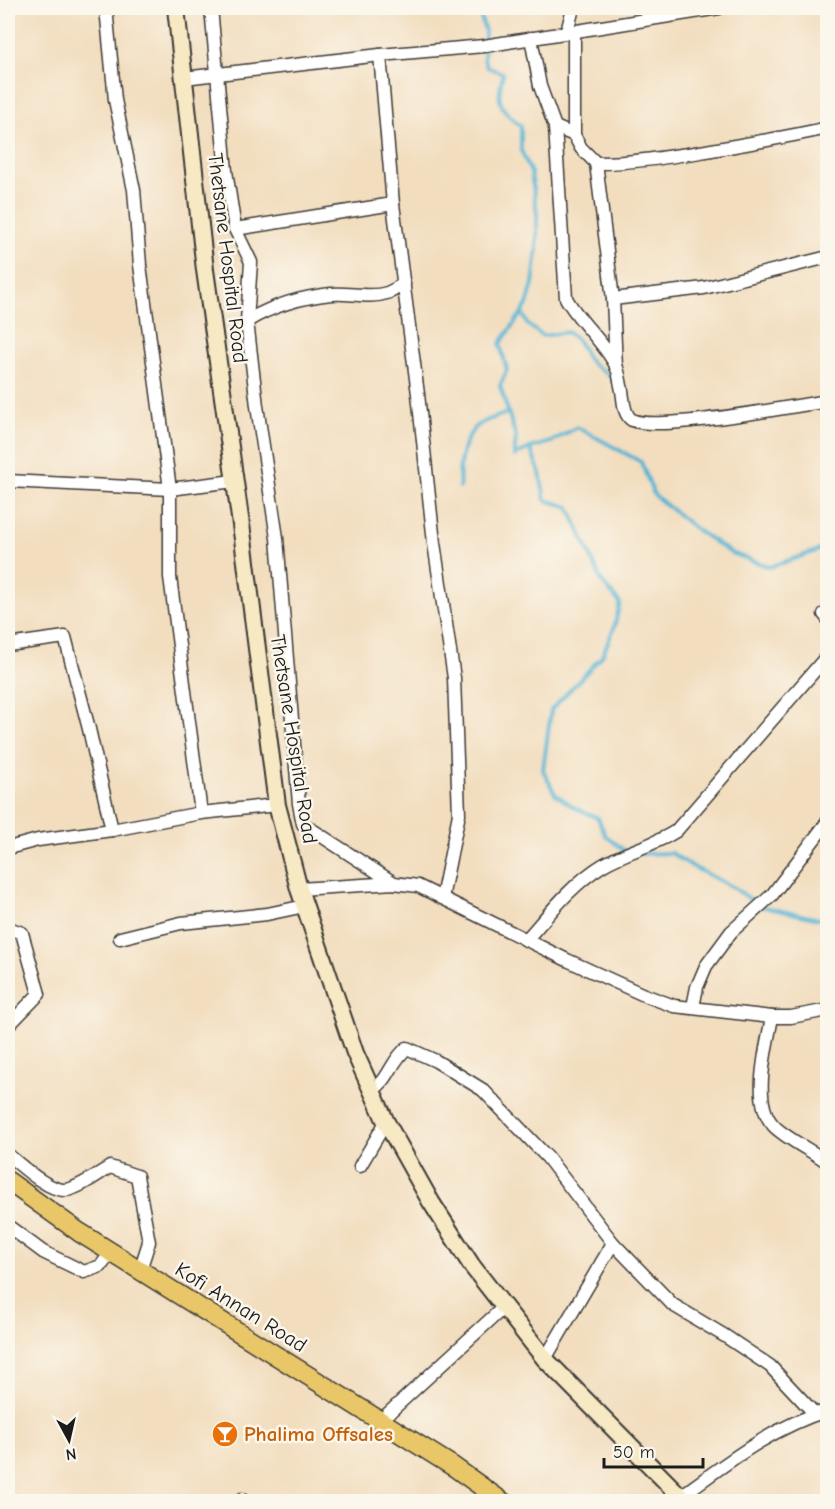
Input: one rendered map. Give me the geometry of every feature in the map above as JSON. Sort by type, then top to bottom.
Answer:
[{"type":"main road","name":"Thetsane Hospital Road","points":[[176,8],[205,270],[277,805],[299,889],[355,1053],[386,1122],[430,1202],[472,1266],[545,1359],[683,1499]]},
{"type":"main road","name":"Kofi Annan Road","points":[[8,1181],[79,1232],[454,1467],[503,1502]]},
{"type":"main road","name":"Kofi Annan Road","points":[[454,1467],[520,1502]]},
{"type":"street","points":[[106,8],[115,100],[134,190],[140,265],[170,489],[170,577],[201,813]]},
{"type":"street","points":[[210,8],[226,171],[235,229],[251,262],[247,321],[256,406],[277,538],[299,804],[303,824],[394,883]]},
{"type":"street","points":[[573,8],[571,31],[574,135],[581,148],[596,163],[613,299],[616,368],[626,415],[633,420],[653,423],[730,417],[828,401]]},
{"type":"street","points":[[184,78],[380,55],[484,46],[718,8]]},
{"type":"street","points":[[531,38],[540,86],[555,127],[566,298],[575,315],[616,368]]},
{"type":"street","points":[[380,55],[393,204],[418,394],[434,543],[454,678],[459,814],[442,898]]},
{"type":"street","points":[[555,127],[574,135]]},
{"type":"street","points":[[596,163],[670,157],[784,138],[828,128]]},
{"type":"street","points":[[235,229],[393,204]]},
{"type":"street","points":[[613,299],[704,288],[828,257]]},
{"type":"street","points":[[247,321],[265,310],[282,304],[332,294],[387,293],[404,284]]},
{"type":"street","points":[[8,481],[170,489],[234,481]]},
{"type":"street","points":[[8,645],[65,637],[112,830]]},
{"type":"street","points":[[526,940],[565,897],[600,867],[627,852],[665,838],[676,831],[828,654]]},
{"type":"street","points":[[8,848],[38,840],[112,830],[201,813],[277,805]]},
{"type":"street","points":[[693,1007],[697,987],[712,957],[731,932],[772,895],[828,821]]},
{"type":"street","points":[[299,889],[394,883],[418,886],[526,940],[644,995],[674,1006],[772,1017],[791,1017],[828,1010]]},
{"type":"street","points":[[120,938],[204,920],[267,914],[305,906]]},
{"type":"street","points":[[8,928],[22,933],[39,994],[8,1026]]},
{"type":"street","points":[[772,1017],[762,1087],[763,1109],[773,1126],[828,1160]]},
{"type":"street","points":[[372,1090],[383,1084],[396,1057],[407,1048],[436,1061],[483,1090],[547,1157],[613,1243],[673,1305],[770,1366],[821,1412],[782,1428],[734,1457],[683,1499]]},
{"type":"street","points":[[360,1166],[386,1122]]},
{"type":"street","points":[[8,1155],[46,1184],[64,1190],[110,1167],[137,1176],[149,1242],[140,1270]]},
{"type":"street","points":[[8,1226],[43,1252],[84,1272],[101,1266],[111,1252]]},
{"type":"street","points":[[545,1359],[613,1243]]},
{"type":"street","points":[[380,1421],[504,1307]]},
{"type":"waterway","points":[[478,8],[485,31],[484,58],[487,67],[503,73],[501,103],[507,114],[521,126],[521,150],[531,173],[537,214],[537,250],[533,284],[527,305],[500,344],[507,370],[500,386],[516,437],[514,456],[530,448],[551,442],[577,427],[641,462],[654,495],[697,530],[731,553],[770,567],[828,547]]},
{"type":"waterway","points":[[522,313],[528,325],[543,336],[567,332],[573,336],[587,358],[616,384]]},
{"type":"waterway","points":[[460,487],[462,456],[471,433],[483,422],[507,413]]},
{"type":"waterway","points":[[530,448],[540,473],[545,500],[569,507],[602,582],[620,603],[614,628],[602,656],[551,710],[543,770],[555,794],[575,808],[598,818],[605,835],[625,851]]},
{"type":"waterway","points":[[638,854],[671,853],[733,887],[757,904]]},
{"type":"waterway","points":[[764,907],[828,921]]},
{"type":"place","name":"Phalima Offsales","points":[[225,1434]]}]
